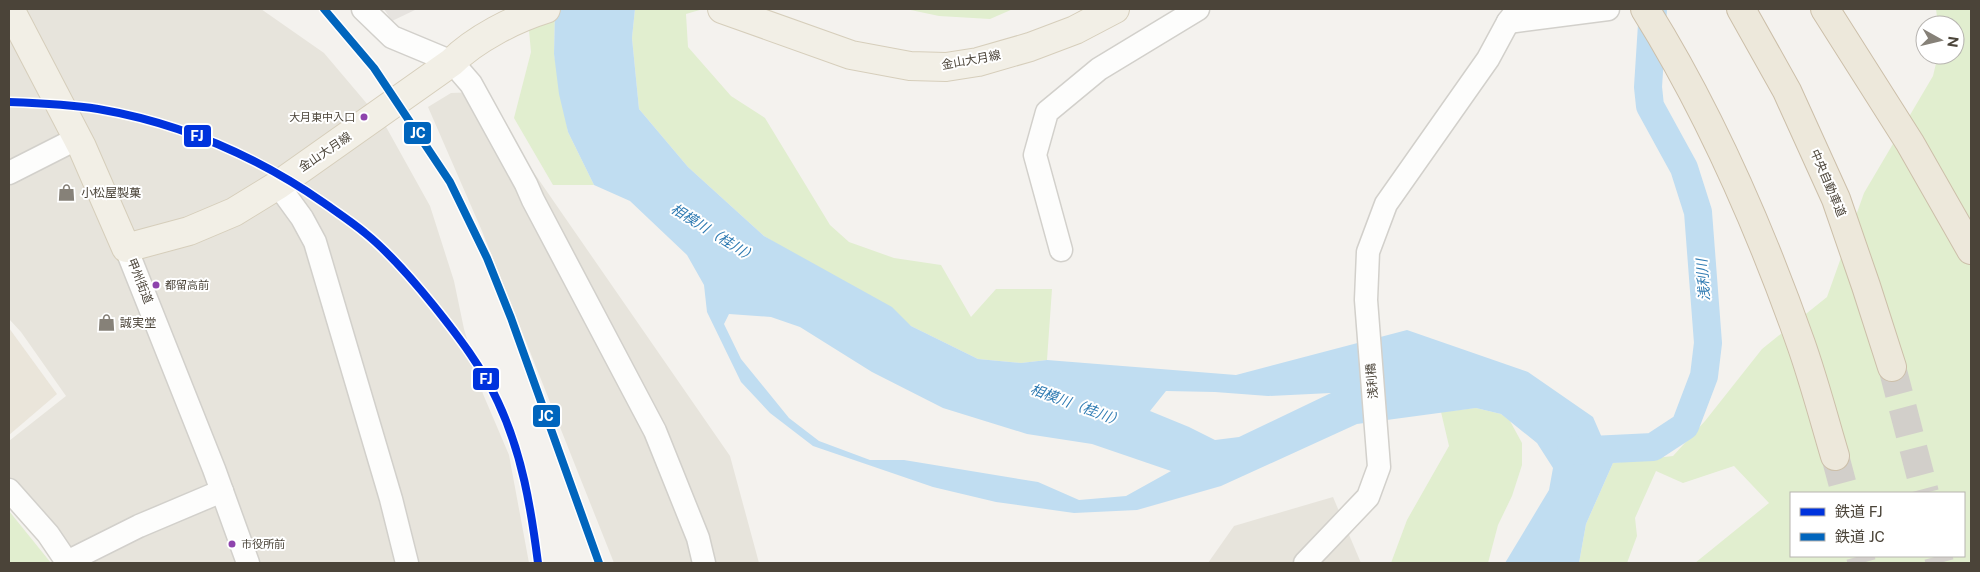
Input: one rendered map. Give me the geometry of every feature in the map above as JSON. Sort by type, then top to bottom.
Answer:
[{"type":"highway","points":[[1645,9],[1663,38],[1713,133],[1760,236],[1801,345],[1835,456]]},
{"type":"highway","name":"中央自動車道","points":[[1741,9],[1786,91],[1836,199],[1892,367]]},
{"type":"highway","points":[[1825,9],[1910,143],[1971,250]]},
{"type":"main road","name":"甲州街道","points":[[10,9],[16,29],[48,80],[72,127],[126,248]]},
{"type":"main road","name":"金山大月線","points":[[126,248],[189,231],[234,212],[278,186],[414,90],[452,62],[464,50],[481,39],[531,14],[546,9]]},
{"type":"main road","name":"金山大月線","points":[[722,9],[764,22],[851,55],[910,66],[946,67],[978,62],[1030,47],[1075,30],[1115,9]]},
{"type":"street","points":[[363,9],[392,37],[452,62],[471,84],[526,184],[655,431],[695,530],[704,563]]},
{"type":"street","points":[[1061,250],[1035,155],[1047,112],[1099,69],[1198,9]]},
{"type":"street","points":[[1513,15],[1608,9]]},
{"type":"street","name":"浅利橋","points":[[1305,563],[1368,497],[1379,467],[1366,306],[1368,252],[1386,204],[1488,59],[1513,15]]},
{"type":"street","points":[[9,173],[72,127]]},
{"type":"street","points":[[278,186],[302,218],[315,242],[392,499],[407,563]]},
{"type":"street","name":"甲州街道","points":[[126,248],[222,491],[248,563]]},
{"type":"street","points":[[9,490],[48,534],[68,563],[138,526],[222,491]]},
{"type":"shaded area","points":[[9,9],[261,9],[324,53],[385,125],[430,206],[454,281],[464,329],[483,394],[509,455],[529,563],[68,563],[9,490],[9,441],[66,396],[21,332],[9,319]]},
{"type":"shaded area","points":[[384,9],[417,9],[392,21]]},
{"type":"shaded area","points":[[478,92],[730,456],[759,563],[614,563],[482,231],[428,107],[451,93]]},
{"type":"shaded area","points":[[9,328],[57,394],[9,435]]},
{"type":"shaded area","points":[[1333,497],[1361,563],[1208,563],[1234,526]]},
{"type":"green space","points":[[527,9],[555,9],[554,54],[568,132],[594,185],[553,185],[514,118],[531,52]]},
{"type":"green space","points":[[635,9],[703,9],[686,14],[688,47],[731,96],[765,118],[830,225],[849,242],[894,258],[941,265],[971,317],[996,289],[1052,289],[1047,360],[1021,363],[978,359],[911,326],[764,236],[688,167],[639,109],[632,38]]},
{"type":"green space","points":[[906,9],[1013,9],[990,19],[939,16]]},
{"type":"green space","points":[[1936,9],[1971,9],[1971,563],[1695,563],[1769,503],[1734,466],[1683,483],[1656,471],[1635,518],[1637,536],[1627,563],[1579,563],[1586,524],[1613,463],[1673,456],[1705,421],[1762,349],[1827,297],[1864,193],[1933,76],[1936,65],[1965,65],[1965,15],[1937,15]]},
{"type":"green space","points":[[1476,408],[1501,414],[1510,421],[1522,443],[1522,465],[1512,496],[1498,525],[1488,563],[1391,563],[1407,520],[1449,446],[1441,412]]},
{"type":"green space","points":[[9,511],[51,563],[9,563]]},
{"type":"water","name":"相模川（桂川）","points":[[555,9],[635,9],[632,38],[639,109],[688,167],[764,236],[892,307],[911,326],[978,359],[1021,363],[1047,360],[1236,375],[1407,330],[1528,372],[1593,417],[1613,463],[1586,524],[1579,563],[1505,563],[1549,490],[1553,468],[1537,443],[1501,414],[1476,408],[1357,424],[1221,486],[1137,510],[1074,513],[996,502],[933,487],[813,446],[770,413],[741,382],[707,312],[704,285],[687,255],[630,201],[594,185],[568,132],[559,94],[554,54]],"holes":[[[729,314],[771,317],[800,327],[872,372],[943,408],[1027,434],[1092,444],[1171,471],[1126,496],[1079,500],[1038,482],[904,460],[870,460],[819,441],[789,418],[741,359],[724,324]],[[1166,391],[1268,396],[1331,393],[1239,437],[1215,440],[1150,411]]]},
{"type":"waterway","name":"浅利川","points":[[1571,451],[1653,447],[1685,426],[1704,376],[1708,343],[1698,212],[1684,168],[1650,106],[1648,87],[1653,9]]},
{"type":"tunnel","points":[[1892,367],[1925,492]]},
{"type":"tunnel","points":[[1835,456],[1845,492]]},
{"type":"tunnel","points":[[1860,557],[1862,563]]},
{"type":"tunnel","points":[[1938,557],[1940,563]]},
{"type":"rail line","name":"JC","points":[[324,9],[374,68],[450,182],[487,258],[511,318],[599,563]]},
{"type":"rail line","name":"FJ","points":[[9,102],[42,103],[98,109],[128,115],[188,133],[244,156],[272,170],[324,203],[375,241],[443,317],[469,352],[492,389],[506,421],[519,461],[529,501],[538,563]]},
{"type":"place","name":"大月東中入口","points":[[364,117]]},
{"type":"place","name":"小松屋製菓","points":[[67,193]]},
{"type":"place","name":"都留高前","points":[[156,285]]},
{"type":"place","name":"誠実堂","points":[[106,323]]},
{"type":"place","name":"市役所前","points":[[232,544]]}]
